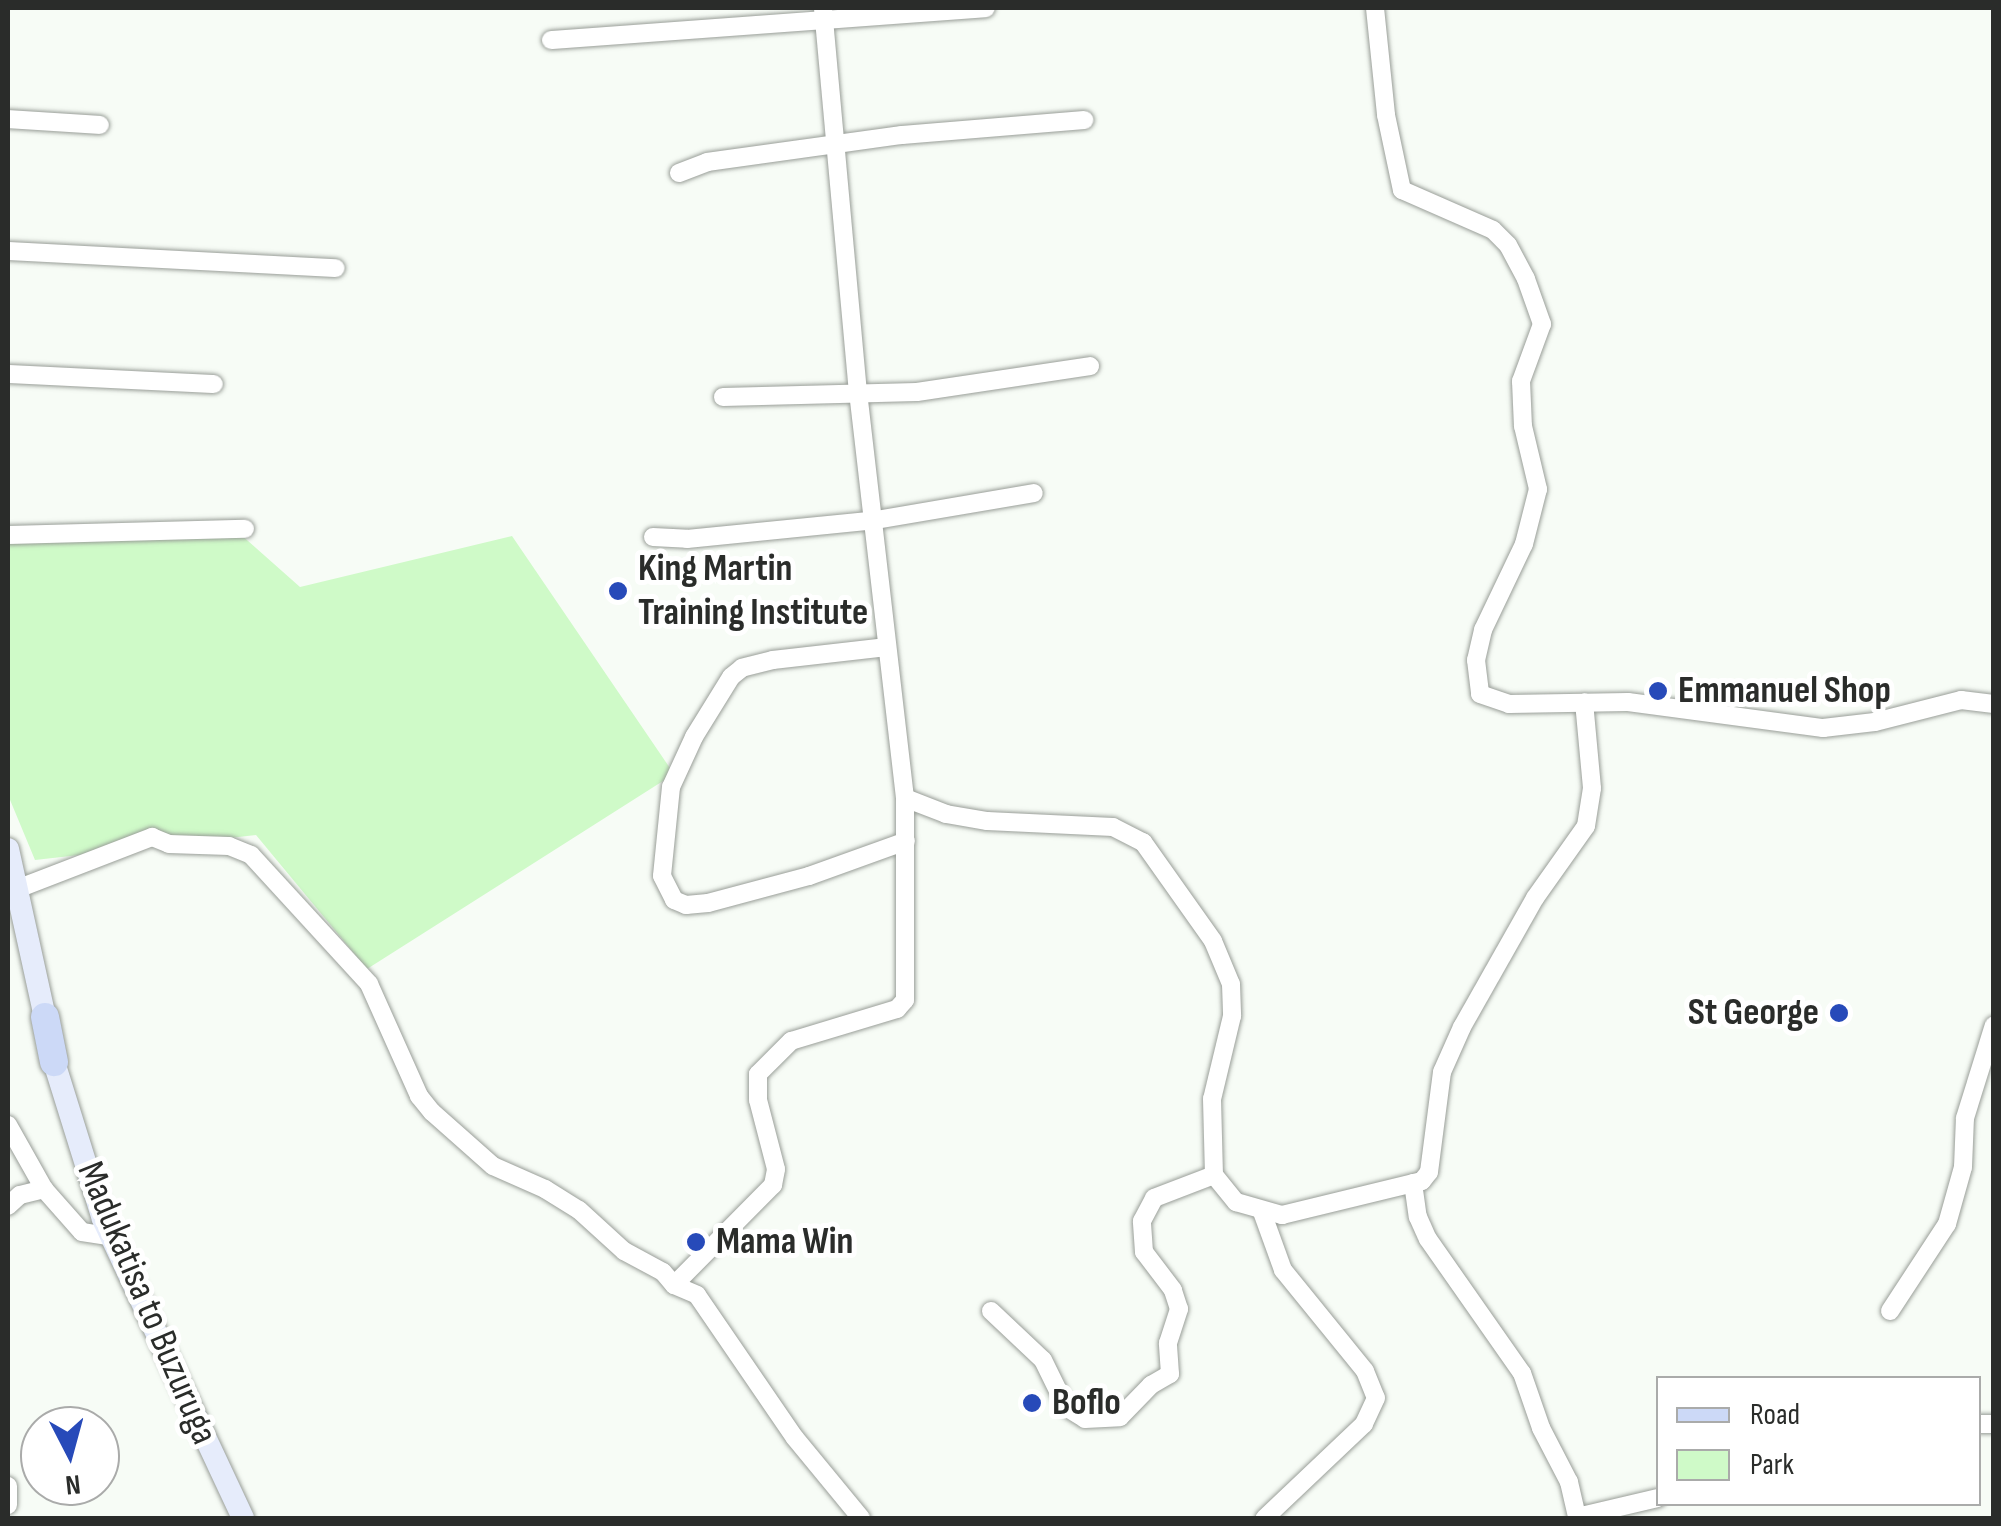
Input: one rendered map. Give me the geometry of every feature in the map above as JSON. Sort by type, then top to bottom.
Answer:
[{"type":"main road","name":"Madukatisa to Buzuruga","points":[[8,850],[54,1062],[112,1237],[243,1518]]},
{"type":"street","points":[[552,40],[824,13],[986,8]]},
{"type":"street","points":[[1375,8],[1383,48],[1386,115],[1402,190],[1493,230],[1508,245],[1526,279],[1542,324],[1522,381],[1523,426],[1538,489],[1524,544],[1483,630],[1477,687],[1486,698],[1508,704],[1584,702],[1708,710],[1823,728],[1875,722],[1961,700],[1994,704]]},
{"type":"street","points":[[674,1286],[773,1186],[776,1169],[758,1100],[758,1074],[791,1041],[898,1009],[905,1000],[905,798],[876,520],[858,392],[824,13]]},
{"type":"street","points":[[8,120],[100,124]]},
{"type":"street","points":[[679,173],[707,162],[835,144],[1084,120]]},
{"type":"street","points":[[8,251],[336,268]]},
{"type":"street","points":[[723,397],[917,392],[1090,366]]},
{"type":"street","points":[[8,374],[214,384]]},
{"type":"street","points":[[652,537],[688,539],[876,520],[1034,494]]},
{"type":"street","points":[[8,535],[245,529]]},
{"type":"street","points":[[887,647],[773,660],[742,668],[731,677],[694,737],[671,787],[662,876],[674,900],[686,905],[708,903],[809,876],[906,840]]},
{"type":"street","points":[[905,798],[987,822],[1113,827],[1142,842],[1213,941],[1231,984],[1232,1016],[1212,1099],[1214,1174],[1236,1202],[1262,1212],[1300,1212],[1422,1181],[1433,1160],[1442,1072],[1462,1027],[1535,898],[1586,826],[1592,788],[1584,702]]},
{"type":"street","points":[[17,889],[152,836],[169,844],[229,846],[251,856],[369,984],[418,1096],[432,1112],[493,1166],[545,1188],[579,1210],[624,1251],[663,1272],[674,1286],[698,1294],[795,1438],[861,1518]]},
{"type":"street","points":[[1890,1312],[1953,1208],[1963,1167],[1964,1118],[1994,1025]]},
{"type":"street","points":[[8,1124],[44,1188],[82,1232],[112,1237]]},
{"type":"street","points":[[991,1311],[1043,1360],[1066,1408],[1085,1419],[1120,1418],[1172,1370],[1168,1343],[1179,1304],[1140,1241],[1145,1214],[1154,1198],[1214,1174]]},
{"type":"street","points":[[1414,1183],[1418,1217],[1428,1239],[1522,1373],[1541,1428],[1570,1482],[1577,1518],[1656,1498]]},
{"type":"street","points":[[8,1206],[30,1190],[44,1188]]},
{"type":"street","points":[[1262,1212],[1283,1270],[1365,1371],[1376,1398],[1364,1424],[1264,1518]]},
{"type":"street","points":[[8,1486],[8,1506]]},
{"type":"green space","points":[[231,526],[300,587],[512,536],[674,774],[367,969],[256,835],[35,860],[8,795],[8,539]]},
{"type":"place","name":"King Martin Training Institute","points":[[618,591]]},
{"type":"place","name":"Emmanuel Shop","points":[[1658,691]]},
{"type":"place","name":"St George","points":[[1839,1013]]},
{"type":"place","name":"Mama Win","points":[[696,1242]]},
{"type":"place","name":"Boflo","points":[[1032,1403]]}]
